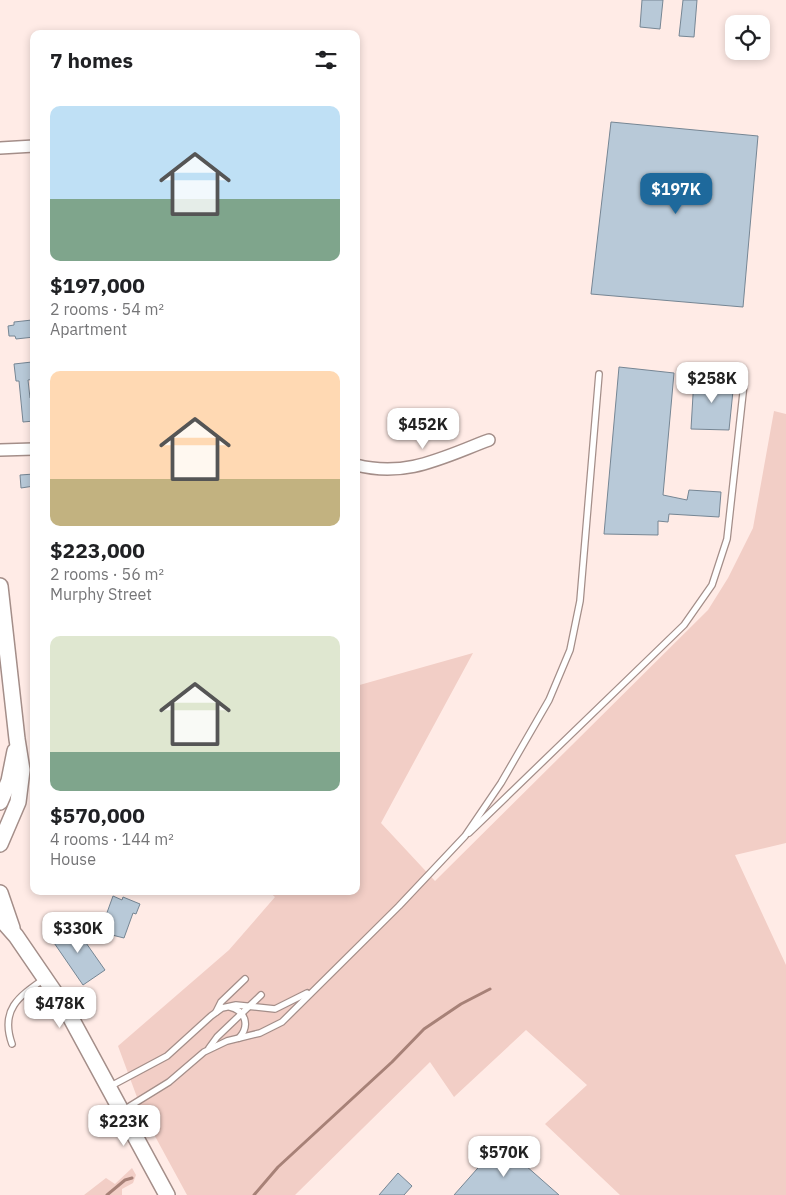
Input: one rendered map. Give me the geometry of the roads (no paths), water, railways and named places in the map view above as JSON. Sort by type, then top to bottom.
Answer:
[{"type":"street","points":[[0,148],[30,146]]},
{"type":"street","points":[[360,466],[382,471],[413,468],[489,440]]},
{"type":"street","points":[[0,450],[30,449]]},
{"type":"street","points":[[0,586],[22,770],[21,790],[15,812],[0,844]]},
{"type":"street","points":[[0,802],[9,781],[17,739]]},
{"type":"street","points":[[0,892],[16,936]]},
{"type":"street","points":[[0,918],[16,936],[66,1009],[167,1195]]},
{"type":"lane","points":[[465,836],[501,783],[537,722],[570,650],[582,586],[599,374]]},
{"type":"lane","points":[[208,1050],[278,1025],[399,906],[465,836],[684,625],[706,596],[717,574],[729,530],[744,384]]},
{"type":"lane","points":[[12,1044],[6,1027],[8,1012],[22,995],[46,978]]},
{"type":"lane","points":[[216,1012],[221,1002],[245,979]]},
{"type":"lane","points":[[109,1087],[167,1056],[216,1012],[226,1007],[236,1005],[275,1008],[312,990]]},
{"type":"lane","points":[[122,1111],[169,1082],[208,1050],[214,1041],[261,995]]},
{"type":"lane","points":[[226,1007],[234,1008],[242,1013],[246,1026],[239,1038]]},
{"type":"waterway","points":[[254,1195],[278,1167],[392,1062],[424,1029],[461,1004],[490,989]]},
{"type":"waterway","points":[[107,1195],[125,1180],[132,1178]]}]
